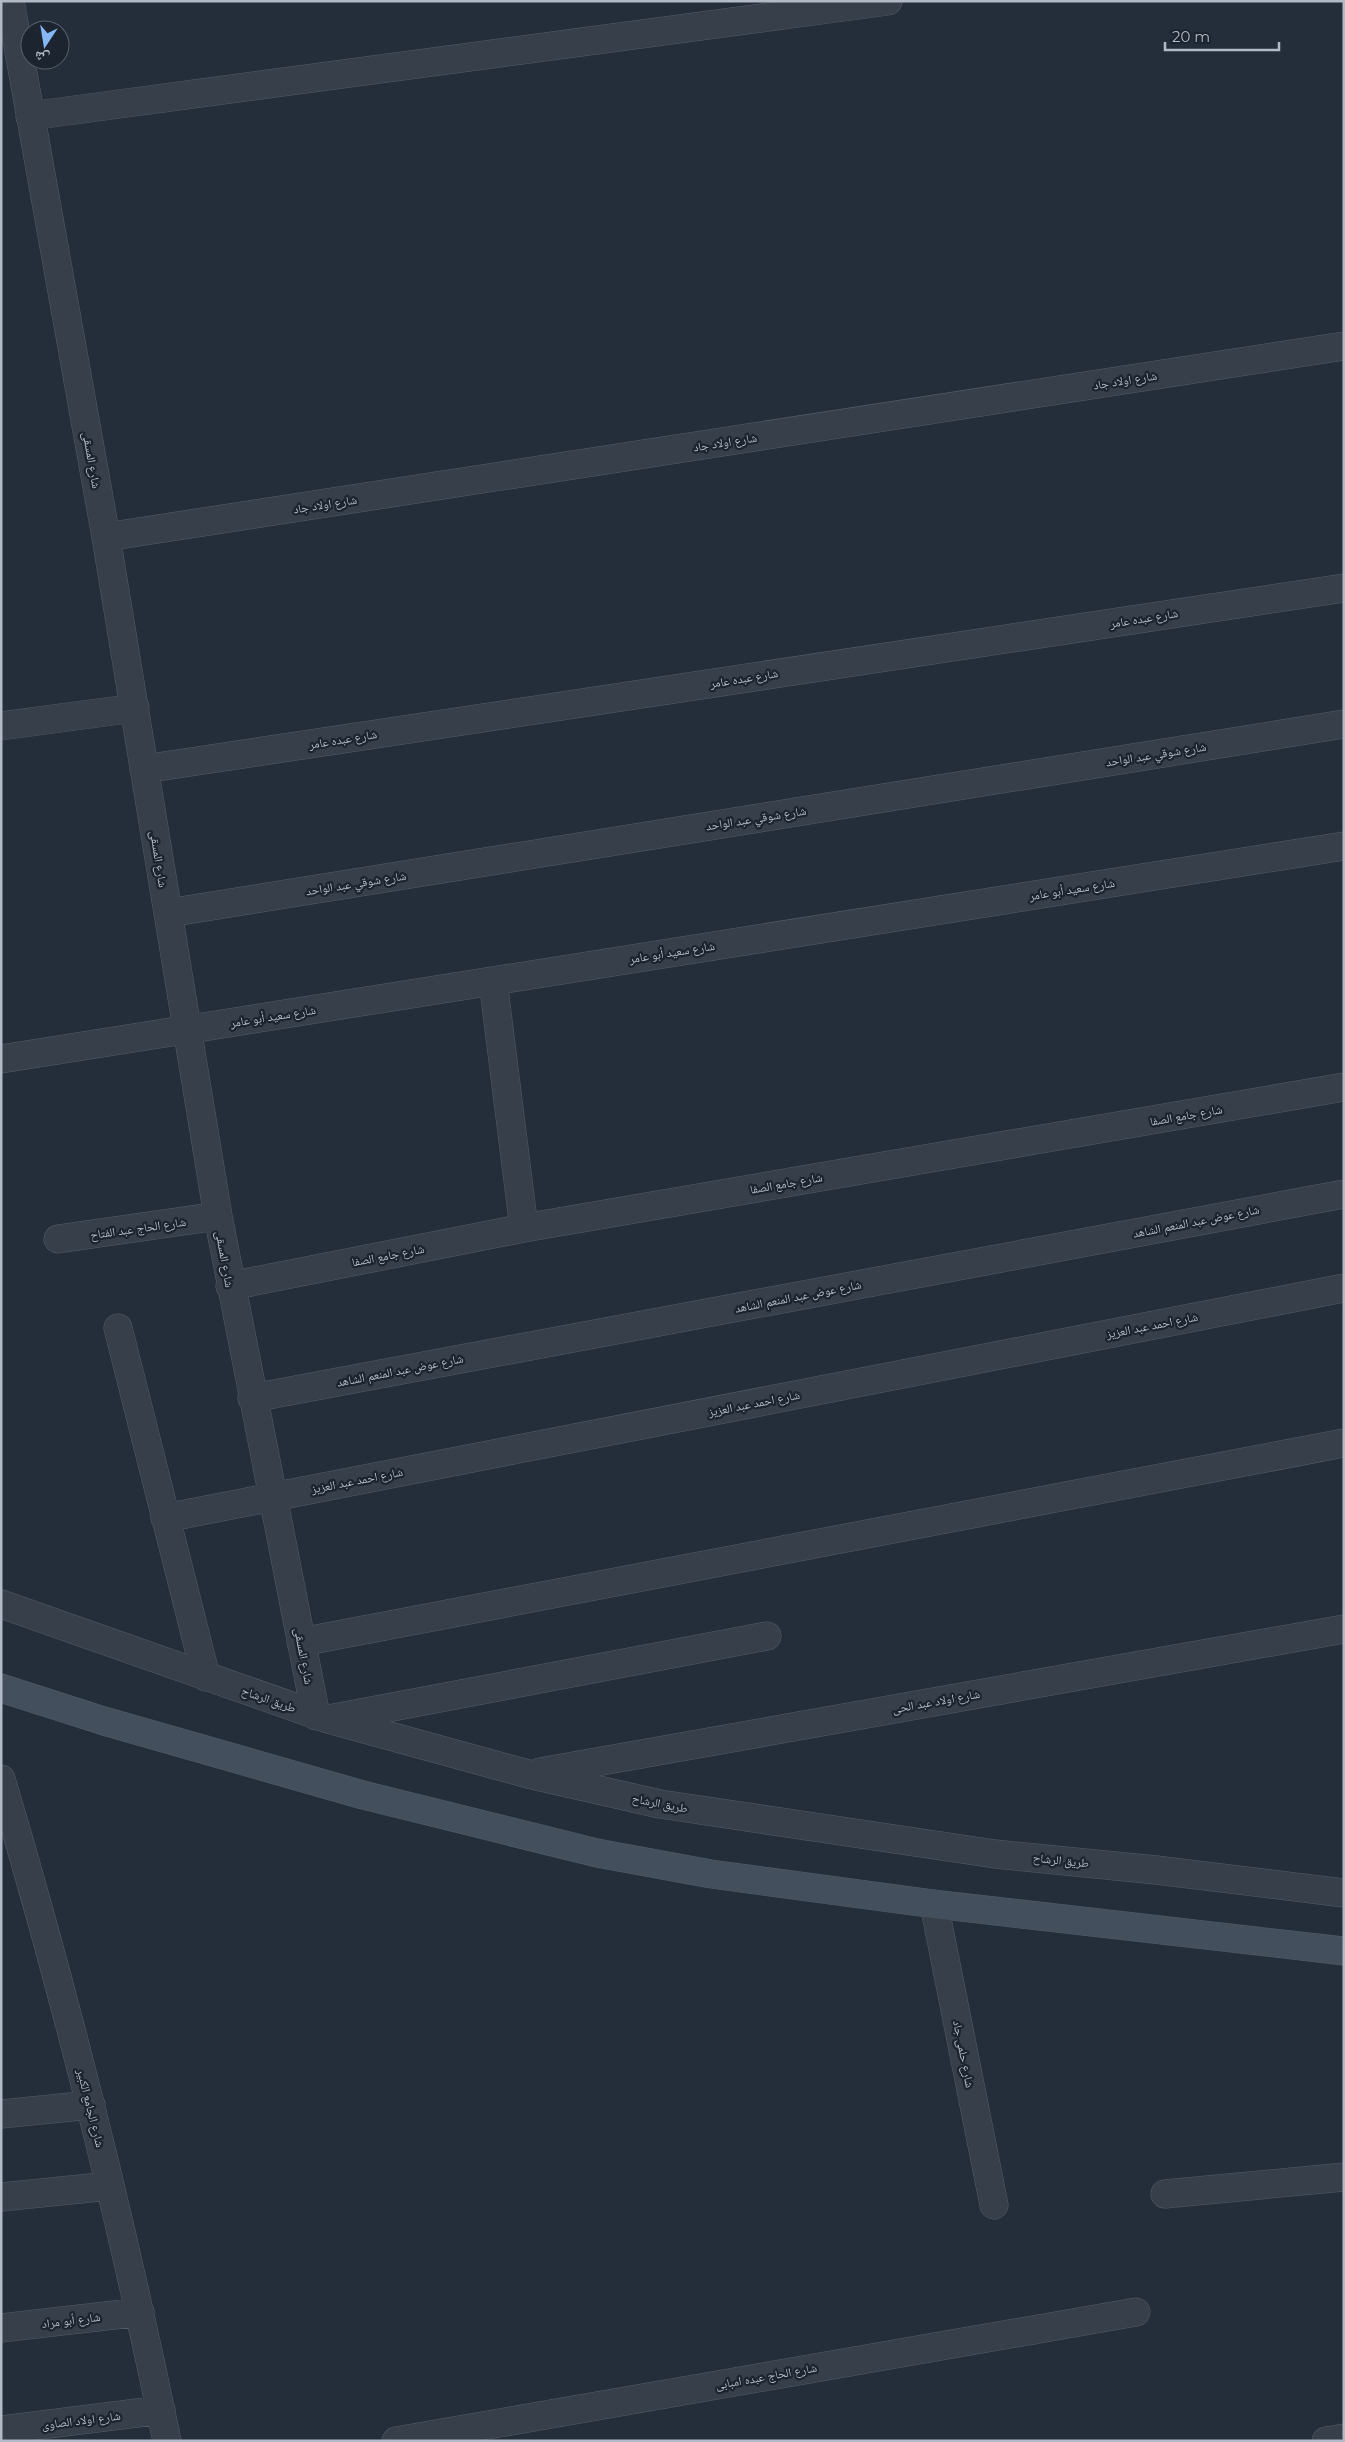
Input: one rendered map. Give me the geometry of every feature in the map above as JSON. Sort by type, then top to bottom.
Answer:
[{"type":"street","name":"شارع المسقى","points":[[10,1],[106,538],[230,1286],[302,1642],[322,1718]]},
{"type":"street","points":[[30,116],[888,1]]},
{"type":"street","name":"شارع اولاد جاد","points":[[106,538],[1344,346]]},
{"type":"street","name":"شارع عبده عامر","points":[[144,769],[1344,588]]},
{"type":"street","points":[[1,726],[135,708]]},
{"type":"street","name":"شارع شوقي عبد الواحد","points":[[168,913],[1344,724]]},
{"type":"street","name":"شارع سعيد أبو عامر","points":[[1,1059],[1344,846]]},
{"type":"street","points":[[493,981],[524,1228]]},
{"type":"street","name":"شارع جامع الصفا","points":[[230,1286],[524,1228],[1344,1088]]},
{"type":"street","name":"شارع عوض عبد المنعم الشاهد","points":[[252,1398],[1344,1194]]},
{"type":"street","name":"شارع الحاج عبد الفتاح","points":[[58,1239],[218,1216]]},
{"type":"street","name":"شارع احمد عبد العزيز","points":[[165,1518],[1344,1288]]},
{"type":"street","points":[[118,1328],[206,1677]]},
{"type":"street","points":[[302,1642],[1344,1443]]},
{"type":"street","name":"طريق الرشاح","points":[[1,1604],[322,1718],[528,1774],[660,1804],[809,1828],[996,1854],[1156,1870],[1344,1893]]},
{"type":"street","name":"شارع اولاد عبد الحى","points":[[528,1774],[1344,1629]]},
{"type":"street","points":[[322,1718],[767,1636]]},
{"type":"street","points":[[1,1688],[104,1721],[363,1795],[597,1853],[710,1874],[934,1904],[1344,1951]]},
{"type":"street","name":"شارع الجامع الكبير","points":[[1,1779],[36,1897],[91,2105],[140,2312],[167,2441]]},
{"type":"street","name":"شارع حلمى جاد","points":[[934,1904],[994,2205]]},
{"type":"street","points":[[1,2114],[91,2105]]},
{"type":"street","points":[[1165,2194],[1344,2177]]},
{"type":"street","points":[[1,2197],[110,2186]]},
{"type":"street","name":"شارع أبو مراد","points":[[1,2328],[140,2312]]},
{"type":"street","name":"شارع الحاج عبده امبابى","points":[[396,2441],[1136,2312]]},
{"type":"street","name":"شارع اولاد الصاوى","points":[[1,2430],[161,2410]]},
{"type":"street","points":[[1326,2441],[1344,2438]]}]
